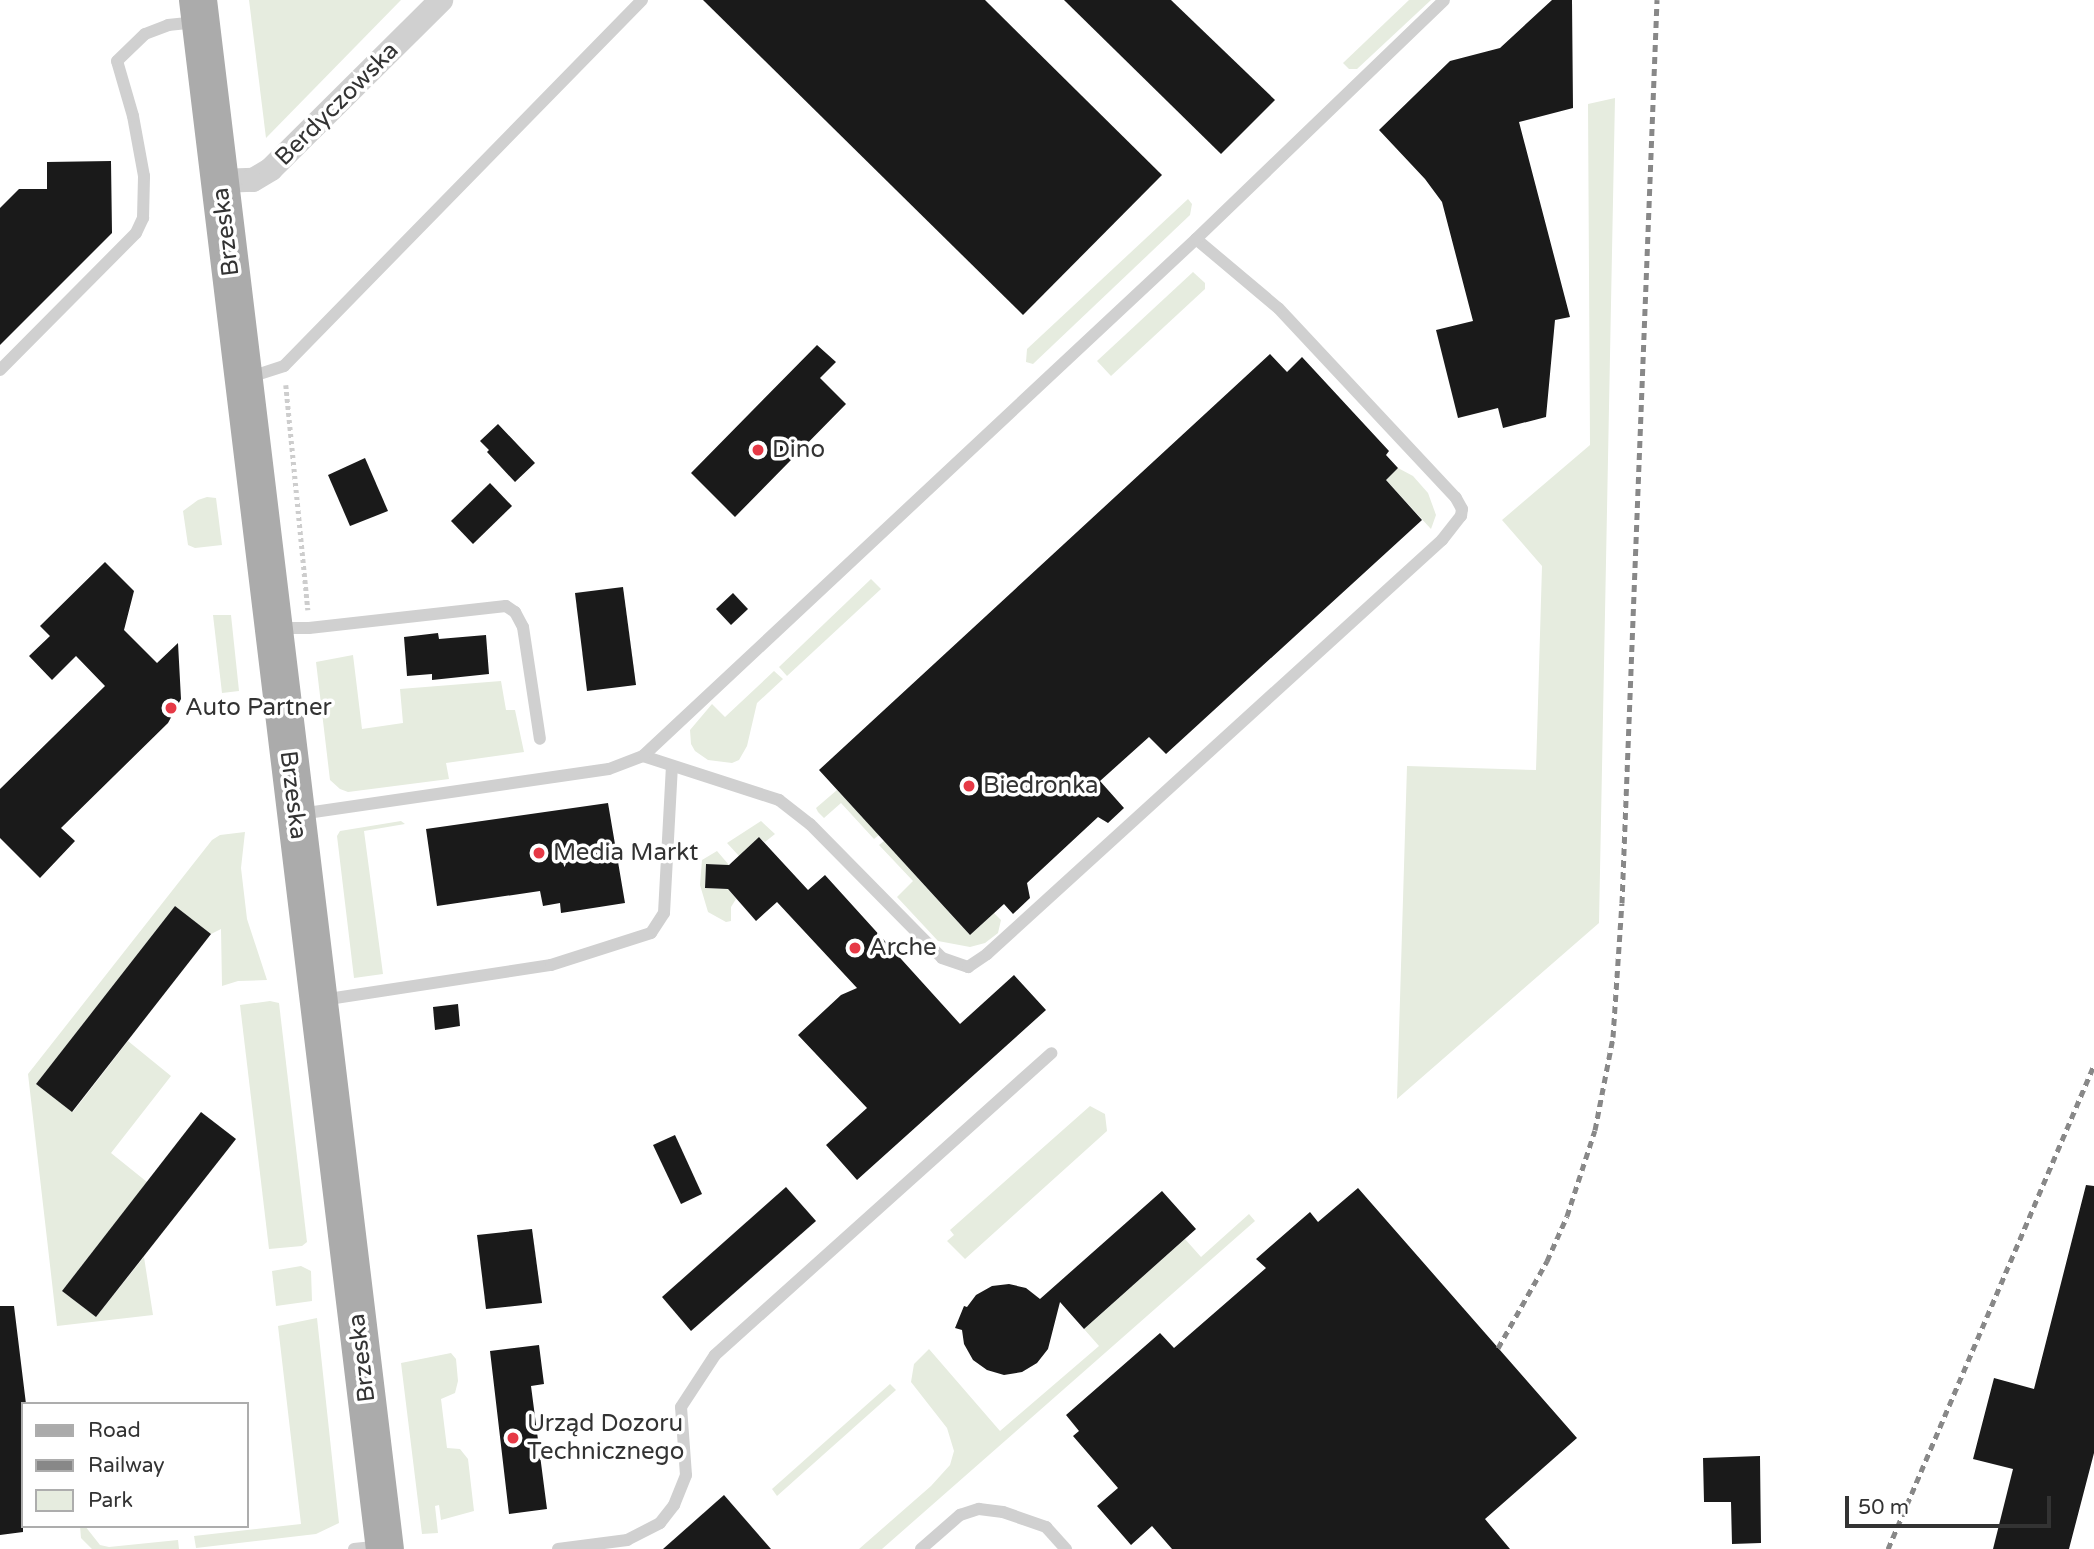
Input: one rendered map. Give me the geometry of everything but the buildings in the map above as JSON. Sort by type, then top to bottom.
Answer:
[{"type":"main road","name":"Brzeska","points":[[199,11],[318,1001],[374,1548]]},
{"type":"street","name":"Berdyczowska","points":[[220,181],[253,180],[271,169],[441,0]]},
{"type":"lane","points":[[244,379],[284,366],[642,0]]},
{"type":"lane","points":[[296,814],[609,769],[643,756],[1196,239],[1444,0]]},
{"type":"lane","points":[[0,370],[136,233],[143,218],[144,176],[133,116],[117,61],[145,34],[199,11]]},
{"type":"lane","points":[[643,756],[779,800],[810,824],[942,958],[968,967],[987,954],[1443,540],[1461,516],[1462,509],[1456,498],[1278,308],[1196,239]]},
{"type":"lane","points":[[274,628],[309,628],[506,607],[515,612],[523,627],[540,739]]},
{"type":"lane","points":[[318,1001],[551,965],[651,933],[664,913],[671,766]]},
{"type":"lane","points":[[558,1549],[628,1540],[660,1523],[674,1505],[685,1475],[681,1407],[715,1355],[1051,1054]]},
{"type":"lane","points":[[921,1549],[960,1516],[979,1509],[1003,1512],[1046,1527],[1066,1549]]},
{"type":"green space","points":[[249,0],[401,0],[266,138]]},
{"type":"green space","points":[[1409,0],[1431,0],[1357,69],[1349,69],[1343,63]]},
{"type":"green space","points":[[1615,98],[1599,923],[1397,1099],[1407,766],[1536,770],[1542,566],[1502,520],[1590,445],[1588,104]]},
{"type":"green space","points":[[1188,199],[1192,204],[1190,215],[1033,364],[1026,362],[1027,349]]},
{"type":"green space","points":[[1193,272],[1205,283],[1205,289],[1111,376],[1097,361]]},
{"type":"green space","points":[[1398,468],[1413,476],[1428,493],[1436,515],[1431,529],[1386,480]]},
{"type":"green space","points":[[207,497],[216,498],[222,545],[195,548],[188,545],[183,511]]},
{"type":"green space","points":[[871,579],[881,589],[787,676],[779,667]]},
{"type":"green space","points":[[213,615],[231,615],[239,691],[222,693]]},
{"type":"green space","points":[[353,655],[362,729],[403,723],[400,689],[501,681],[506,710],[515,710],[524,752],[446,763],[449,779],[348,792],[340,789],[330,780],[316,662]]},
{"type":"green space","points":[[774,671],[783,679],[757,703],[747,746],[739,760],[732,763],[708,760],[695,751],[691,744],[690,730],[712,704],[725,717]]},
{"type":"green space","points":[[837,790],[879,835],[874,839],[841,803],[824,818],[818,812],[816,808]]},
{"type":"green space","points":[[401,821],[405,824],[364,831],[383,974],[354,978],[337,836],[340,831]]},
{"type":"green space","points":[[761,821],[775,834],[765,842],[759,837],[739,856],[727,843]]},
{"type":"green space","points":[[245,832],[241,868],[247,919],[267,980],[238,981],[222,986],[221,929],[211,934],[175,906],[36,1084],[73,1112],[128,1041],[171,1076],[111,1153],[147,1182],[62,1291],[96,1317],[144,1257],[153,1315],[57,1326],[28,1074],[212,840],[220,835]]},
{"type":"green space","points":[[884,841],[970,935],[994,913],[1001,920],[998,933],[985,943],[970,947],[938,941],[897,897],[913,881],[879,845]]},
{"type":"green space","points":[[717,851],[729,865],[706,864],[705,888],[728,889],[736,899],[731,907],[731,921],[726,922],[708,912],[700,885],[702,860]]},
{"type":"green space","points":[[270,1001],[279,1003],[307,1242],[302,1246],[269,1249],[240,1005]]},
{"type":"green space","points":[[1090,1106],[1105,1114],[1107,1131],[965,1259],[947,1241],[954,1235],[950,1230]]},
{"type":"green space","points":[[1249,1214],[1255,1221],[882,1549],[859,1549],[931,1486],[950,1465],[954,1451],[947,1428],[911,1382],[914,1364],[929,1349],[1000,1431],[1099,1346],[1084,1329],[1185,1239],[1201,1257]]},
{"type":"green space","points":[[301,1266],[311,1271],[312,1301],[276,1306],[272,1271]]},
{"type":"green space","points":[[317,1318],[339,1523],[316,1534],[196,1548],[194,1536],[301,1524],[278,1326]]},
{"type":"green space","points":[[451,1353],[456,1359],[458,1381],[455,1393],[441,1399],[447,1448],[460,1449],[468,1459],[474,1511],[441,1520],[439,1505],[435,1506],[438,1533],[422,1534],[401,1363]]},
{"type":"green space","points":[[890,1384],[896,1390],[777,1496],[772,1489]]},
{"type":"green space","points":[[80,1528],[87,1528],[100,1545],[109,1547],[178,1540],[179,1549],[92,1549],[81,1538]]},
{"type":"railway","points":[[1498,1348],[1547,1261],[1567,1216],[1595,1130],[1613,1037],[1622,903],[1657,0]]},
{"type":"railway","points":[[1888,1549],[2094,1065]]},
{"type":"place","name":"Dino","points":[[758,450]]},
{"type":"place","name":"Auto Partner","points":[[171,708]]},
{"type":"place","name":"Biedronka","points":[[969,786]]},
{"type":"place","name":"Media Markt","points":[[539,853]]},
{"type":"place","name":"Arche","points":[[855,948]]},
{"type":"place","name":"Urząd Dozoru Technicznego","points":[[513,1438]]}]
